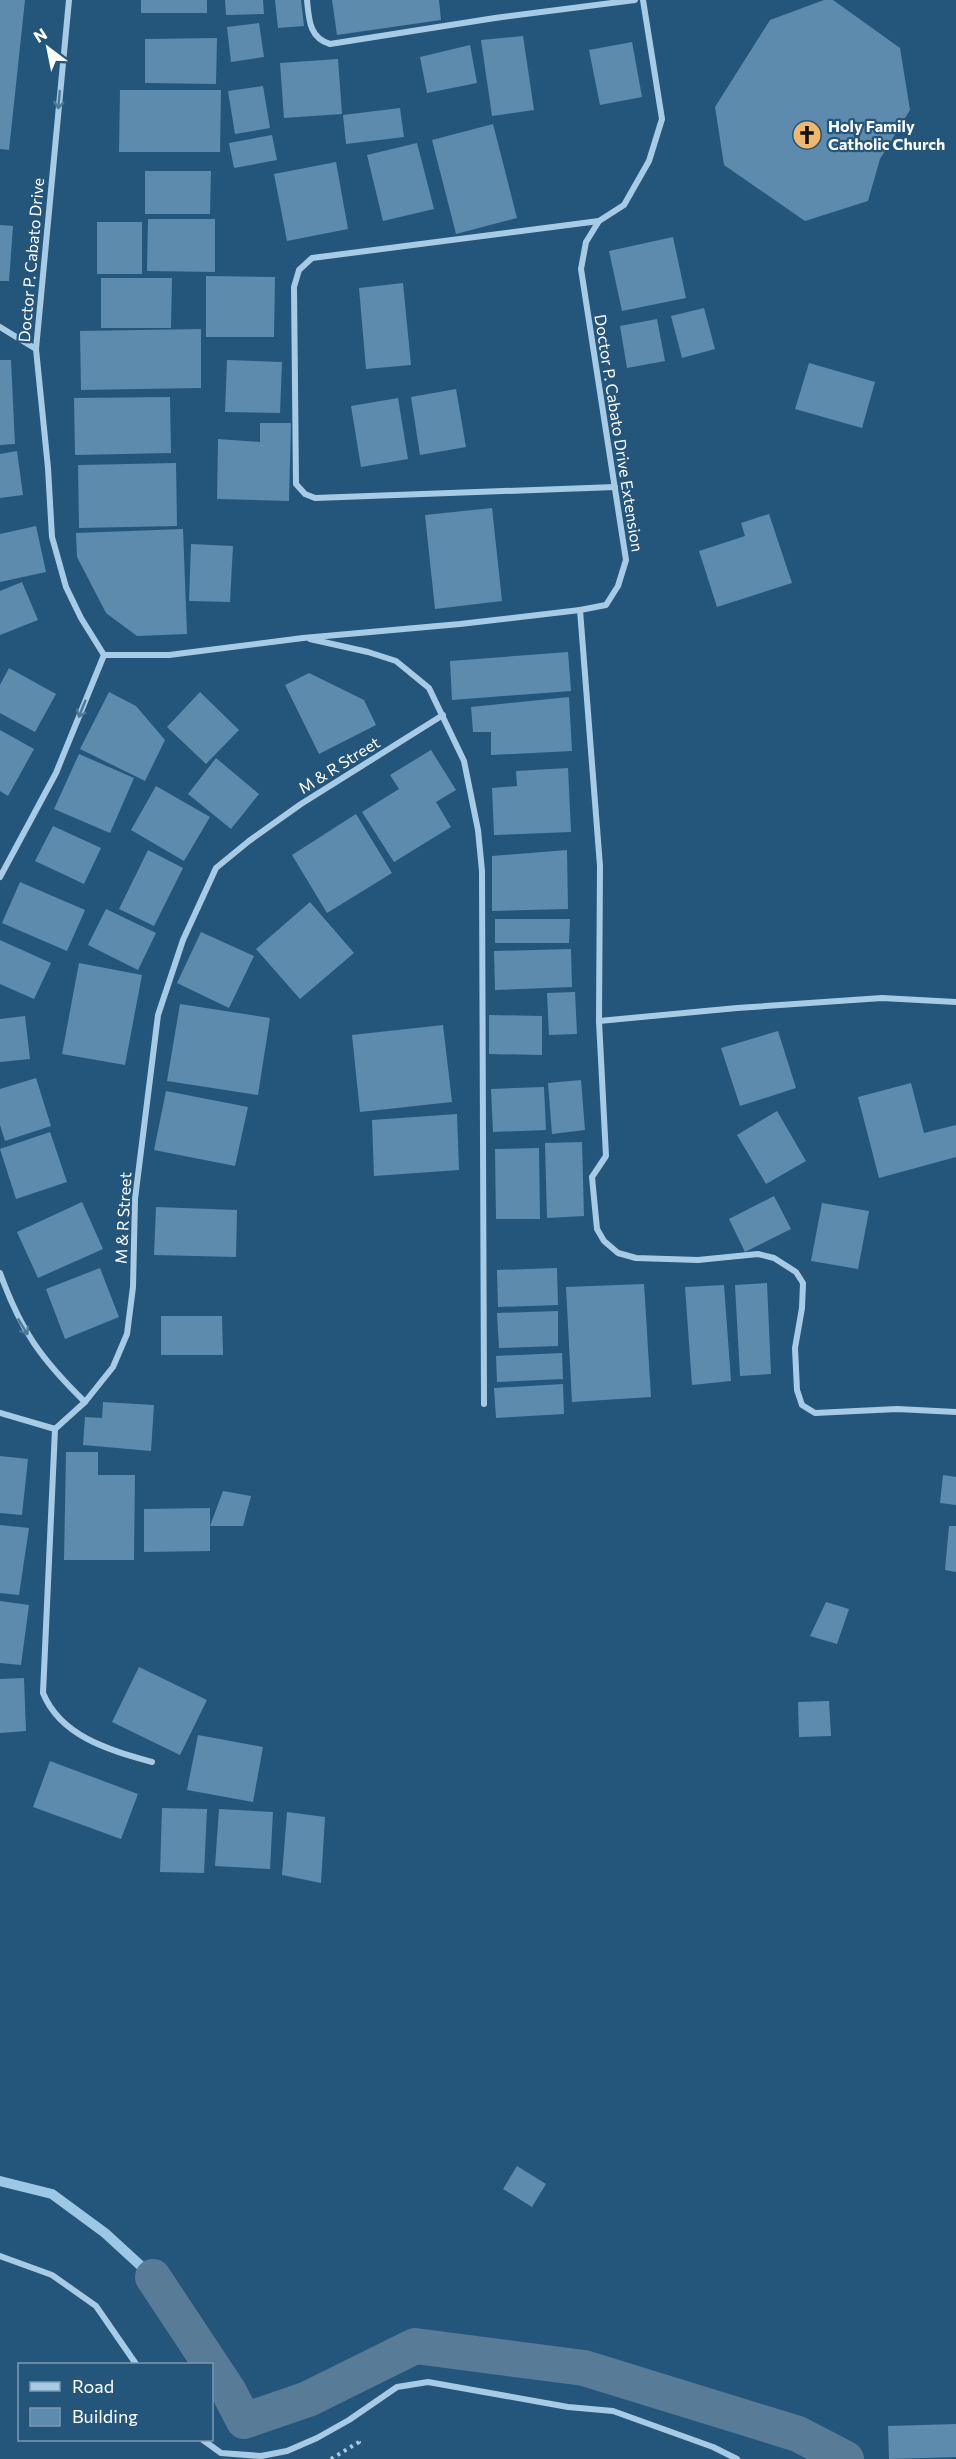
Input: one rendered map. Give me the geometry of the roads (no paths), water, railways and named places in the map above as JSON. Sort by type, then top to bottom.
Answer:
[{"type":"street","name":"Doctor P. Cabato Drive","points":[[69,0],[36,348],[48,468],[52,537],[66,587],[81,618],[104,655]]},
{"type":"street","points":[[307,0],[310,27],[321,41],[330,44],[495,18],[635,0]]},
{"type":"street","name":"Doctor P. Cabato Drive Extension","points":[[104,655],[169,655],[303,638],[460,624],[606,605],[618,586],[626,560],[581,269],[586,242],[599,221],[624,205],[649,161],[662,119],[643,0]]},
{"type":"street","points":[[599,221],[312,258],[299,270],[294,287],[296,484],[305,494],[315,498],[615,487]]},
{"type":"street","points":[[0,327],[36,348]]},
{"type":"street","points":[[580,610],[600,866],[599,1021],[606,1156],[592,1177],[597,1229],[604,1241],[618,1252],[636,1258],[676,1259],[758,1254],[774,1258],[796,1272],[803,1283],[802,1308],[795,1348],[797,1390],[802,1405],[815,1413],[897,1409],[956,1412]]},
{"type":"street","points":[[303,638],[368,652],[396,661],[429,688],[464,761],[478,830],[482,871],[484,1404]]},
{"type":"street","points":[[0,878],[56,773],[104,655]]},
{"type":"street","name":"M & R Street","points":[[55,1429],[85,1402],[113,1367],[127,1334],[133,1296],[135,1199],[158,1016],[183,940],[216,868],[301,804],[443,715]]},
{"type":"street","points":[[599,1021],[882,998],[956,1002]]},
{"type":"street","points":[[0,1273],[18,1320],[52,1370],[85,1402]]},
{"type":"street","points":[[0,1413],[55,1429],[43,1693],[49,1708],[77,1734],[119,1753],[152,1762]]},
{"type":"street","points":[[0,2256],[52,2275],[96,2306],[135,2363]]},
{"type":"street","points":[[206,2441],[221,2453],[261,2456],[287,2451],[349,2420],[397,2387],[428,2382],[568,2407],[613,2411],[713,2447],[737,2459]]},
{"type":"waterway","points":[[0,2181],[52,2194],[105,2233],[153,2277]]},
{"type":"waterway","points":[[153,2277],[210,2363]]},
{"type":"waterway","points":[[213,2368],[244,2421],[308,2399],[415,2346],[584,2368],[798,2434],[846,2459]]},
{"type":"place","name":"Holy Family Catholic Church","points":[[807,135]]}]
